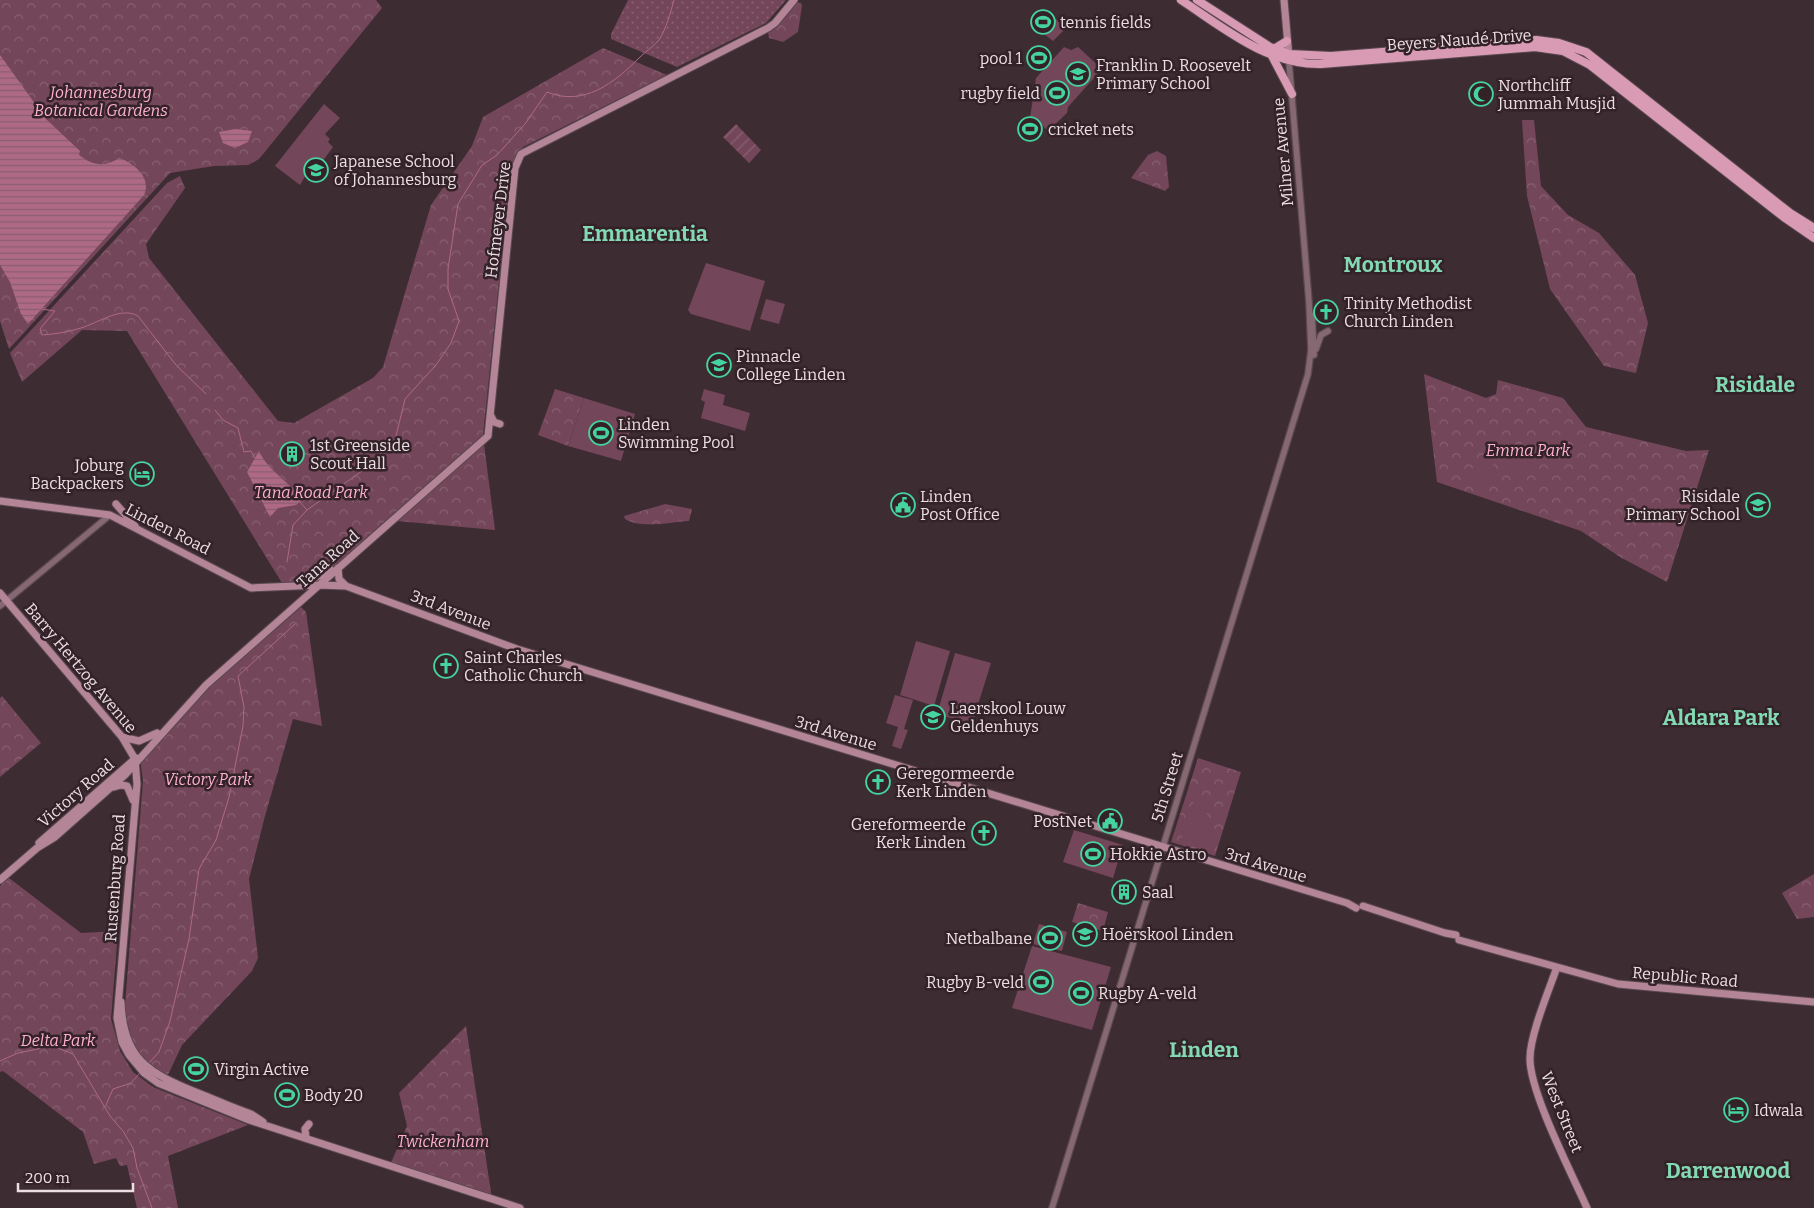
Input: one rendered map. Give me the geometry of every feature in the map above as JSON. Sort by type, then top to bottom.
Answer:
[{"type":"main road","name":"Hofmeyer Drive","points":[[488,436],[515,168],[519,157],[528,149],[772,26],[794,0]]},
{"type":"main road","name":"Beyers Naudé Drive","points":[[1182,0],[1273,52],[1289,58],[1321,64],[1535,47],[1563,51],[1590,65],[1781,216],[1814,238]]},
{"type":"main road","name":"Beyers Naudé Drive","points":[[1197,0],[1273,52]]},
{"type":"main road","name":"Milner Avenue","points":[[1284,0],[1289,58]]},
{"type":"main road","name":"Beyers Naudé Drive","points":[[1289,58],[1517,40],[1550,41],[1570,46],[1586,52],[1790,213],[1814,228]]},
{"type":"main road","points":[[1287,41],[1273,52],[1292,94]]},
{"type":"main road","points":[[491,416],[494,422],[500,424]]},
{"type":"main road","name":"Tana Road","points":[[135,762],[157,733],[188,704],[339,566],[488,436]]},
{"type":"main road","name":"Linden Road","points":[[0,501],[110,515],[135,526],[251,588],[319,585]]},
{"type":"main road","points":[[116,504],[135,526]]},
{"type":"main road","points":[[306,597],[306,591],[299,586],[339,566],[339,578],[346,586]]},
{"type":"main road","name":"3rd Avenue","points":[[319,585],[346,586],[525,652],[1557,967]]},
{"type":"main road","name":"Barry Hertzog Avenue","points":[[0,593],[122,737],[135,762]]},
{"type":"main road","name":"Tana Road","points":[[135,762],[188,704]]},
{"type":"main road","points":[[122,737],[138,742],[157,733]]},
{"type":"main road","name":"Victory Road","points":[[38,846],[55,837],[109,789],[135,762]]},
{"type":"main road","name":"Victory Road","points":[[0,880],[66,820],[135,762]]},
{"type":"main road","name":"Rustenburg Road","points":[[135,762],[134,808],[120,994],[124,1029],[141,1066],[151,1075],[251,1114],[263,1123],[520,1208]]},
{"type":"main road","points":[[109,789],[118,785],[127,786],[134,808]]},
{"type":"main road","points":[[55,837],[56,831],[66,820]]},
{"type":"main road","name":"Republic Road","points":[[1557,967],[1611,983],[1631,986],[1814,1002]]},
{"type":"main road","name":"West Street","points":[[1557,967],[1531,1050],[1530,1064],[1533,1079],[1546,1114],[1587,1208]]},
{"type":"main road","points":[[306,1137],[305,1130],[310,1124]]},
{"type":"street","name":"Milner Avenue","points":[[1289,58],[1312,325]]},
{"type":"street","name":"5th Street","points":[[1052,1208],[1308,374],[1314,352],[1312,325]]},
{"type":"street","name":"5th Street","points":[[1308,374],[1312,325]]},
{"type":"street","points":[[1314,352],[1321,336],[1328,332]]},
{"type":"street","points":[[0,606],[110,515]]},
{"type":"green space","name":"Johannesburg Botanical Gardens","points":[[0,0],[376,0],[382,8],[259,159],[248,165],[214,166],[170,173],[9,349],[0,321]]},
{"type":"green space","points":[[628,0],[786,0],[766,23],[677,67],[611,39],[611,34]]},
{"type":"green space","points":[[795,2],[801,3],[802,6],[798,32],[783,42],[769,38],[768,32]]},
{"type":"green space","name":"tennis fields","points":[[1042,9],[1067,27],[1053,41],[1030,23]]},
{"type":"green space","name":"rugby field","points":[[1064,47],[1071,50],[1078,47],[1102,69],[1068,107],[1067,113],[1048,131],[1042,125],[1031,122],[1030,118],[1036,78]]},
{"type":"green space","name":"Tana Road Park","points":[[603,48],[667,75],[523,147],[511,167],[483,435],[317,581],[282,583],[127,331],[82,330],[22,382],[10,353],[167,183],[180,176],[185,188],[146,244],[149,258],[278,421],[294,423],[373,378],[383,367],[431,205],[472,146],[483,117]]},
{"type":"green space","points":[[324,104],[340,118],[325,134],[330,139],[328,142],[333,147],[319,166],[316,165],[307,173],[300,185],[275,166]]},
{"type":"green space","points":[[1522,120],[1534,120],[1541,186],[1568,215],[1599,233],[1635,275],[1648,323],[1636,373],[1604,366],[1550,289],[1527,196]]},
{"type":"green space","points":[[736,124],[761,150],[749,163],[723,137]]},
{"type":"green space","points":[[1157,151],[1166,156],[1169,187],[1165,191],[1131,178],[1148,155]]},
{"type":"green space","points":[[706,263],[765,281],[750,331],[691,314],[688,310]]},
{"type":"green space","points":[[766,299],[785,304],[779,324],[760,319]]},
{"type":"green space","name":"Emma Park","points":[[1424,374],[1486,398],[1496,394],[1498,380],[1563,398],[1586,427],[1686,451],[1709,450],[1667,582],[1620,557],[1581,531],[1437,482]]},
{"type":"green space","points":[[555,389],[584,398],[568,446],[538,435]]},
{"type":"green space","points":[[704,389],[725,395],[723,405],[750,413],[745,431],[701,418],[705,402],[701,400]]},
{"type":"green space","name":"Linden Swimming Pool","points":[[584,398],[635,414],[621,461],[568,446]]},
{"type":"green space","points":[[484,444],[495,530],[397,521]]},
{"type":"green space","points":[[1521,452],[1534,469],[1516,482],[1504,464]]},
{"type":"green space","points":[[1488,458],[1500,475],[1482,487],[1470,470]]},
{"type":"green space","points":[[665,504],[692,509],[689,521],[639,524],[625,519],[624,516]]},
{"type":"green space","name":"Victory Park","points":[[301,607],[306,612],[322,726],[293,719],[265,816],[249,879],[258,958],[252,971],[182,1045],[167,1077],[138,1053],[130,1038],[124,1017],[143,781],[140,757],[184,709]]},
{"type":"green space","points":[[916,641],[950,651],[934,706],[900,695]]},
{"type":"green space","points":[[955,653],[991,663],[972,724],[937,714]]},
{"type":"green space","points":[[895,695],[913,700],[904,729],[908,730],[901,749],[892,746],[898,727],[886,723]]},
{"type":"green space","points":[[2,696],[41,743],[0,777],[0,698]]},
{"type":"green space","points":[[1198,758],[1241,772],[1215,856],[1171,842]]},
{"type":"green space","points":[[1199,785],[1215,843],[1196,849],[1193,839],[1184,842],[1178,824],[1188,821],[1186,812],[1195,809],[1189,788]]},
{"type":"green space","name":"Hokkie Astro","points":[[1074,830],[1123,845],[1113,878],[1063,862]]},
{"type":"green space","points":[[1814,874],[1814,917],[1797,919],[1782,893]]},
{"type":"green space","name":"Delta Park","points":[[9,878],[81,933],[118,931],[111,1019],[120,1051],[133,1072],[153,1087],[248,1125],[168,1156],[178,1208],[137,1208],[127,1165],[120,1166],[116,1158],[94,1164],[83,1132],[3,1071],[0,1072],[0,886]]},
{"type":"green space","points":[[1078,903],[1108,912],[1103,931],[1072,922]]},
{"type":"green space","name":"Netbalbane","points":[[1039,924],[1067,932],[1062,951],[1033,944]]},
{"type":"green space","points":[[1032,946],[1111,967],[1092,1030],[1012,1008]]},
{"type":"green space","name":"Twickenham","points":[[466,1026],[492,1199],[390,1165],[407,1126],[399,1093]]},
{"type":"shaded area","points":[[0,55],[46,119],[80,151],[79,155],[98,164],[108,163],[119,158],[125,160],[136,167],[146,183],[144,195],[28,324],[21,314],[10,282],[0,265]]},
{"type":"shaded area","points":[[235,129],[252,131],[248,142],[235,148],[223,143],[219,132]]},
{"type":"shaded area","points":[[259,451],[268,465],[297,494],[301,501],[296,505],[278,508],[270,517],[247,472]]},
{"type":"waterway","points":[[307,510],[362,471],[395,440],[405,399],[436,365],[451,343],[459,321],[448,289],[448,269],[458,204],[482,165],[497,155],[525,124],[547,92],[573,97],[597,90],[619,76],[659,40],[674,0]]},
{"type":"waterway","points":[[41,309],[55,311],[40,329],[42,335],[62,333],[88,326],[117,314],[131,313],[138,316],[176,365],[206,394]]},
{"type":"waterway","points":[[215,410],[223,420],[238,428],[244,452],[251,451],[255,458]]},
{"type":"waterway","points":[[287,562],[293,525],[307,510],[299,501]]},
{"type":"waterway","points":[[149,1063],[159,1052],[170,1021],[189,939],[199,869],[216,840],[229,797],[243,726],[244,707],[238,676],[295,624]]},
{"type":"waterway","points":[[0,1061],[18,1053],[52,1046],[73,1054],[110,1116],[123,1131],[133,1148],[137,1168],[152,1208]]},
{"type":"waterway","points":[[106,1105],[113,1089],[131,1083],[140,1073]]},
{"type":"place","name":"tennis fields","points":[[1043,22]]},
{"type":"place","name":"pool 1","points":[[1039,58]]},
{"type":"place","name":"Franklin D. Roosevelt Primary School","points":[[1078,74]]},
{"type":"place","name":"rugby field","points":[[1057,93]]},
{"type":"place","name":"Northcliff Jummah Musjid","points":[[1481,94]]},
{"type":"place","name":"cricket nets","points":[[1030,129]]},
{"type":"place","name":"Japanese School of Johannesburg","points":[[316,170]]},
{"type":"place","name":"Trinity Methodist Church Linden","points":[[1326,312]]},
{"type":"place","name":"Pinnacle College Linden","points":[[719,365]]},
{"type":"place","name":"Linden Swimming Pool","points":[[601,433]]},
{"type":"place","name":"1st Greenside Scout Hall","points":[[292,454]]},
{"type":"place","name":"Joburg Backpackers","points":[[142,474]]},
{"type":"place","name":"Linden Post Office","points":[[903,505]]},
{"type":"place","name":"Risidale Primary School","points":[[1758,505]]},
{"type":"place","name":"Saint Charles Catholic Church","points":[[446,666]]},
{"type":"place","name":"Laerskool Louw Geldenhuys","points":[[933,717]]},
{"type":"place","name":"Geregormeerde Kerk Linden","points":[[878,782]]},
{"type":"place","name":"PostNet","points":[[1110,821]]},
{"type":"place","name":"Gereformeerde Kerk Linden","points":[[984,833]]},
{"type":"place","name":"Hokkie Astro","points":[[1093,854]]},
{"type":"place","name":"Saal","points":[[1124,892]]},
{"type":"place","name":"Hoërskool Linden","points":[[1085,934]]},
{"type":"place","name":"Netbalbane","points":[[1050,938]]},
{"type":"place","name":"Rugby B-veld","points":[[1041,982]]},
{"type":"place","name":"Rugby A-veld","points":[[1081,993]]},
{"type":"place","name":"Virgin Active","points":[[196,1069]]},
{"type":"place","name":"Body 20","points":[[287,1095]]},
{"type":"place","name":"Idwala","points":[[1736,1110]]},
{"type":"district","name":"Emmarentia","points":[[645,234]]},
{"type":"district","name":"Montroux","points":[[1393,265]]},
{"type":"district","name":"Risidale","points":[[1755,385]]},
{"type":"district","name":"Aldara Park","points":[[1721,718]]},
{"type":"district","name":"Linden","points":[[1204,1050]]},
{"type":"district","name":"Darrenwood","points":[[1728,1171]]}]
